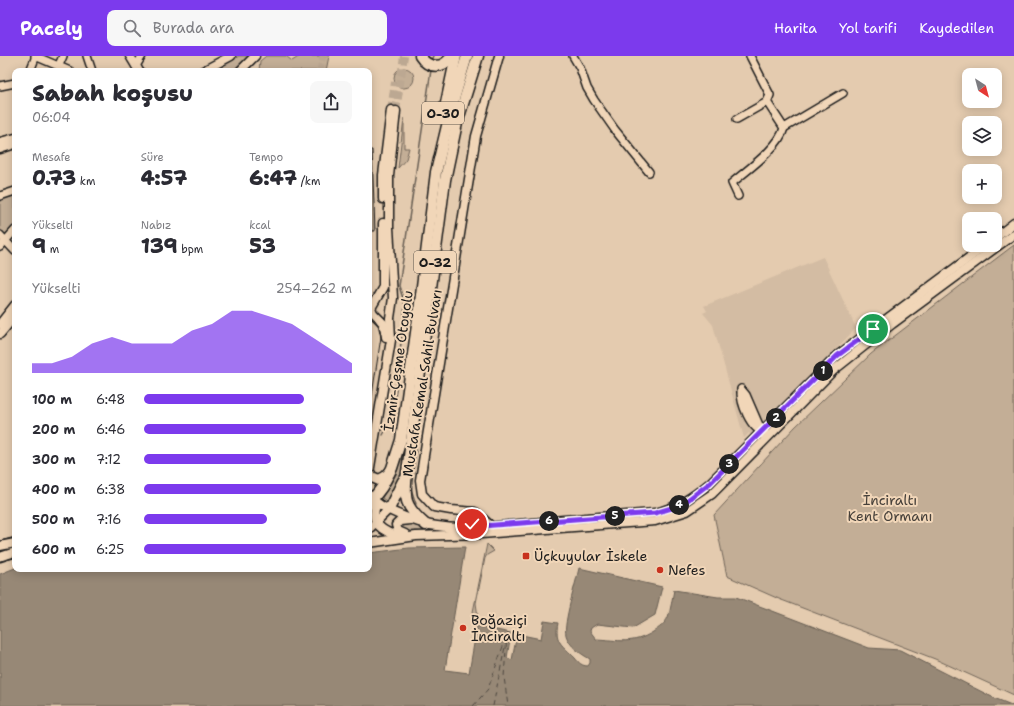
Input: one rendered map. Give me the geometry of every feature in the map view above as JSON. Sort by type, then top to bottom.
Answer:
[{"type":"highway","points":[[420,56],[426,63],[437,66],[444,64],[451,56]]},
{"type":"highway","name":"O-30","points":[[436,172],[445,103],[456,56]]},
{"type":"highway","name":"İzmir-Çeşme Otoyolu","points":[[372,500],[391,478],[392,468],[401,440],[436,172],[451,109],[467,56]]},
{"type":"highway","name":"İzmir-Çeşme Otoyolu","points":[[407,472],[445,180],[457,123],[478,56]]},
{"type":"highway","points":[[372,476],[379,480],[385,477],[392,468]]},
{"type":"highway","points":[[407,472],[405,492],[407,504],[414,515],[426,524]]},
{"type":"highway","name":"Mustafa Kemal Sahil Bulvarı","points":[[389,509],[407,472]]},
{"type":"main road","points":[[125,56],[134,68]]},
{"type":"main road","points":[[130,56],[134,68]]},
{"type":"main road","points":[[209,68],[231,56]]},
{"type":"main road","points":[[243,68],[255,56]]},
{"type":"main road","name":"Mustafa Kemal Sahil Bulvarı","points":[[490,526],[478,513],[434,507],[422,494],[420,480],[476,136],[499,56]]},
{"type":"main road","points":[[372,306],[383,287],[383,175],[393,110],[389,176],[389,227],[393,306],[390,318],[391,340],[372,455]]},
{"type":"main road","points":[[0,142],[12,139]]},
{"type":"main road","points":[[0,149],[12,145]]},
{"type":"main road","points":[[1002,232],[1014,223]]},
{"type":"main road","points":[[951,276],[1014,234]]},
{"type":"main road","points":[[372,501],[411,520],[426,524],[450,527],[490,526],[655,513],[675,507],[695,495],[710,483],[762,432],[811,389],[951,276],[978,252]]},
{"type":"main road","points":[[377,298],[383,296],[388,297],[393,306]]},
{"type":"main road","points":[[372,312],[379,316],[384,316],[390,313],[393,306]]},
{"type":"main road","points":[[0,324],[12,309]]},
{"type":"main road","points":[[372,313],[383,323],[386,339],[372,425]]},
{"type":"main road","points":[[0,334],[12,320]]},
{"type":"main road","points":[[372,504],[376,523],[386,532],[416,536],[481,534],[655,521],[679,514],[697,505],[712,494],[775,430],[811,389]]},
{"type":"main road","name":"Mustafa Kemal Sahil Bulvarı","points":[[372,526],[389,509]]},
{"type":"main road","points":[[468,512],[472,514],[474,519],[472,524],[468,527]]},
{"type":"main road","points":[[411,520],[398,522],[396,528],[400,532],[416,536]]},
{"type":"main road","points":[[372,543],[416,536]]},
{"type":"main road","points":[[0,546],[12,544]]},
{"type":"main road","points":[[0,556],[12,553]]},
{"type":"street","points":[[31,68],[36,56],[60,68]]},
{"type":"street","points":[[62,68],[63,56]]},
{"type":"street","points":[[87,56],[91,68]]},
{"type":"street","points":[[136,68],[142,56]]},
{"type":"street","points":[[573,56],[594,100],[615,130],[649,172]]},
{"type":"street","points":[[737,119],[767,102],[770,95],[750,56]]},
{"type":"street","points":[[0,86],[12,84]]},
{"type":"street","points":[[738,196],[732,183],[768,152],[782,136],[784,128],[843,93]]},
{"type":"street","points":[[767,102],[784,128]]},
{"type":"street","points":[[0,196],[12,192]]},
{"type":"street","points":[[2,245],[12,233]]},
{"type":"street","points":[[0,235],[2,245]]},
{"type":"street","points":[[2,245],[12,250]]},
{"type":"street","points":[[734,471],[760,441],[762,432],[746,395],[741,389],[750,421],[762,432],[775,430]]},
{"type":"shaded area","points":[[823,257],[856,328],[753,437],[749,433],[744,438],[713,325],[703,313],[707,311],[704,306]]},
{"type":"shaded area","points":[[465,547],[445,670],[469,673],[477,626],[511,633],[507,658],[512,660],[517,634],[541,639],[544,621],[558,623],[557,635],[560,643],[579,663],[588,666],[590,659],[579,652],[570,643],[566,635],[566,622],[579,568],[662,587],[655,615],[633,628],[597,624],[591,628],[590,631],[596,639],[625,641],[639,639],[653,632],[664,624],[668,617],[674,590],[718,597],[736,597],[869,648],[900,650],[994,698],[1014,706],[0,706],[0,574],[12,569],[12,572],[372,572],[372,553],[409,548]]},
{"type":"green space","points":[[239,56],[250,56],[237,68],[217,68]]},
{"type":"green space","points":[[266,56],[286,56],[292,61],[300,56],[329,56],[327,68],[259,68],[260,61]]},
{"type":"green space","points":[[400,68],[408,68],[414,74],[414,82],[408,88],[400,88],[394,82],[394,74]]},
{"type":"green space","points":[[404,118],[404,148],[409,148],[406,159],[398,168]]},
{"type":"green space","points":[[12,192],[12,234],[5,242],[0,235],[0,196]]},
{"type":"green space","name":"İnciraltı Kent Ormanı","points":[[1014,245],[1014,695],[935,659],[779,599],[727,576],[714,515],[795,427],[871,354]]},
{"type":"green space","points":[[411,417],[407,451],[398,483],[389,503],[382,498],[396,475]]},
{"type":"green space","points":[[401,521],[422,528],[543,527],[425,532],[400,530],[398,523]]},
{"type":"green space","points":[[487,544],[494,551],[485,558],[476,603],[478,617],[473,612]]},
{"type":"building","points":[[372,150],[375,231],[372,231]]},
{"type":"waterway","points":[[383,435],[392,418],[394,407],[405,305],[399,286],[431,70]]},
{"type":"waterway","points":[[411,489],[416,504]]},
{"type":"ferry route","points":[[473,706],[488,689],[508,632]]},
{"type":"ferry route","points":[[507,635],[504,677],[508,706]]},
{"type":"ferry route","points":[[493,706],[507,637]]},
{"type":"tunnel","points":[[321,68],[323,56]]},
{"type":"tunnel","points":[[396,111],[404,56]]},
{"type":"tunnel","points":[[391,110],[395,82]]},
{"type":"tram line","points":[[372,317],[378,324],[381,337],[372,395]]},
{"type":"tram line","points":[[0,541],[12,538]]},
{"type":"tram line","points":[[0,561],[12,559]]},
{"type":"place","name":"Üçkuyular İskele","points":[[526,556]]},
{"type":"place","name":"Nefes","points":[[660,570]]},
{"type":"place","name":"Boğaziçi İnciraltı","points":[[463,628]]},
{"type":"route","points":[[472,524],[468,527],[655,513],[675,507],[685,502],[710,483],[837,356],[873,329]]}]
